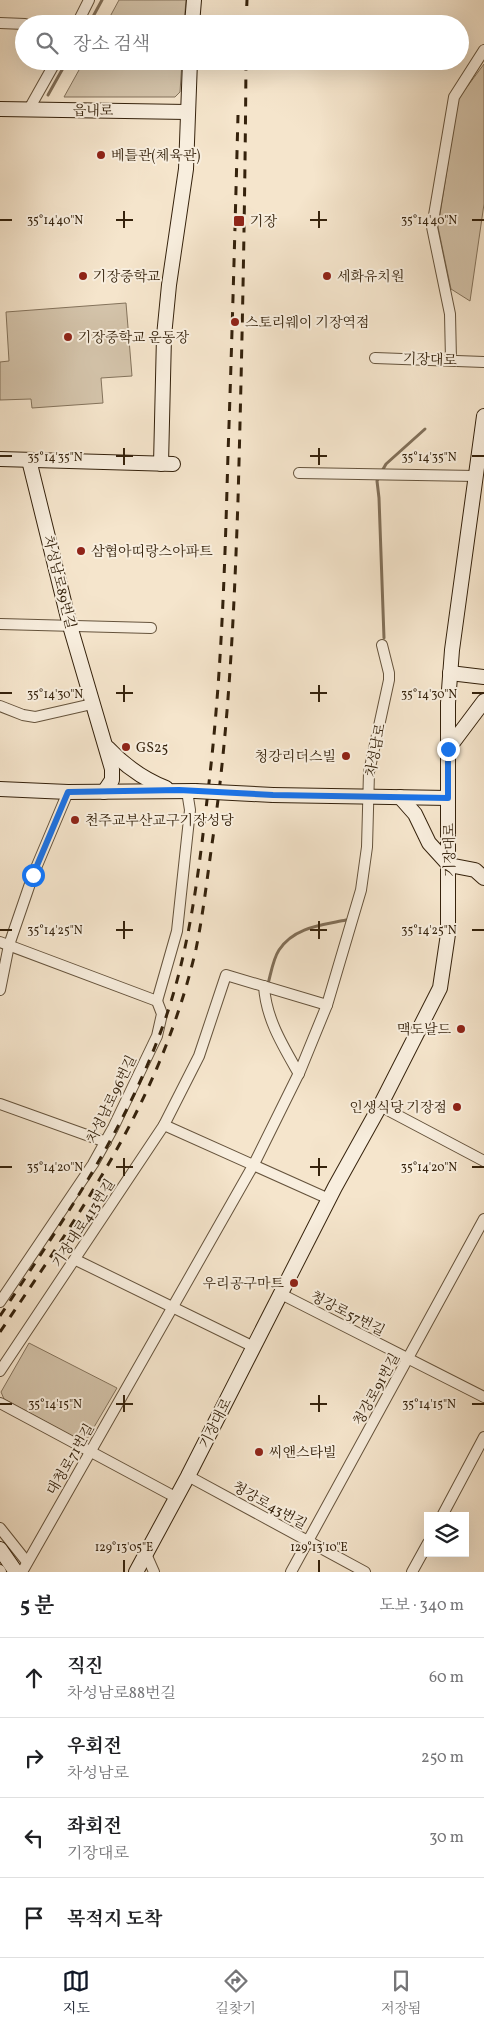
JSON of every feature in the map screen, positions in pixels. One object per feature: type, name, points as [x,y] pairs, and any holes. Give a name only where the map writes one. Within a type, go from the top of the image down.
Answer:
[{"type":"street","points":[[82,15],[90,0]]},
{"type":"street","points":[[193,15],[194,0]]},
{"type":"street","points":[[0,22],[15,23]]},
{"type":"street","points":[[451,360],[450,314],[432,227],[454,97],[484,50]]},
{"type":"street","points":[[28,109],[51,70]]},
{"type":"street","points":[[0,458],[167,464],[164,336],[169,285],[186,169],[189,70]]},
{"type":"street","name":"읍내로","points":[[0,109],[187,112]]},
{"type":"street","name":"기장대로","points":[[375,358],[484,362]]},
{"type":"street","name":"기장대로","points":[[136,1572],[188,1476],[329,1199],[380,1106],[440,988],[448,934],[448,704],[450,674],[453,638],[484,416]]},
{"type":"street","name":"차성남로89번길","points":[[29,460],[70,626],[112,774],[112,780],[104,792]]},
{"type":"street","points":[[299,473],[476,476]]},
{"type":"street","points":[[0,624],[151,628]]},
{"type":"street","name":"차성남로","points":[[367,796],[372,756],[389,680],[382,645]]},
{"type":"street","points":[[450,674],[484,677]]},
{"type":"street","points":[[448,749],[484,701]]},
{"type":"street","points":[[0,706],[35,717],[92,704]]},
{"type":"street","points":[[5,944],[157,1001],[177,931],[190,810],[187,791],[160,786],[142,777],[126,766],[105,745]]},
{"type":"street","name":"차성남로","points":[[0,789],[68,792],[187,791],[273,795],[448,798]]},
{"type":"street","points":[[0,990],[5,944],[68,792]]},
{"type":"street","name":"대청로71번길","points":[[22,1572],[254,1164],[299,1074],[327,1005],[361,890],[367,847],[367,796]]},
{"type":"street","points":[[400,797],[415,814],[429,844],[449,865],[475,870],[484,878]]},
{"type":"street","name":"기장대로413번길","points":[[0,1371],[76,1260],[164,1125],[199,1056],[226,975],[264,986]]},
{"type":"street","points":[[299,1074],[267,1011],[264,986],[327,1005]]},
{"type":"street","name":"차성남로96번길","points":[[0,1302],[106,1142],[157,1036],[162,1014],[157,1001]]},
{"type":"street","points":[[0,1104],[106,1142]]},
{"type":"street","points":[[380,1106],[484,1161]]},
{"type":"street","points":[[164,1125],[329,1199]]},
{"type":"street","name":"청강로91번길","points":[[292,1572],[484,1219]]},
{"type":"street","points":[[76,1260],[254,1347]]},
{"type":"street","name":"청강로57번길","points":[[281,1294],[484,1397]]},
{"type":"street","points":[[0,1403],[176,1498]]},
{"type":"street","points":[[444,1512],[484,1436]]},
{"type":"street","name":"청강로43번길","points":[[188,1476],[365,1572]]},
{"type":"street","points":[[0,1528],[27,1562]]},
{"type":"street","points":[[412,1572],[424,1550]]},
{"type":"street","points":[[2,1551],[16,1572]]},
{"type":"street","points":[[146,1554],[154,1572]]},
{"type":"shaded area","points":[[119,0],[186,0],[185,15],[111,15]]},
{"type":"shaded area","points":[[484,64],[484,204],[470,301],[451,289],[438,227],[458,99]]},
{"type":"shaded area","points":[[79,70],[181,70],[180,92],[175,97],[64,97]]},
{"type":"shaded area","name":"기장중학교 운동장","points":[[126,303],[132,376],[101,378],[103,403],[32,408],[31,399],[0,400],[0,362],[9,361],[6,312]]},
{"type":"shaded area","points":[[29,1343],[117,1388],[87,1439],[81,1441],[4,1399],[1,1392]]},
{"type":"waterway","points":[[94,15],[102,0]]},
{"type":"waterway","points":[[48,95],[62,70]]},
{"type":"waterway","points":[[382,471],[386,464],[425,429]]},
{"type":"waterway","points":[[379,477],[377,481],[384,638]]},
{"type":"waterway","points":[[268,984],[277,954],[285,942],[292,936],[309,928],[346,920]]},
{"type":"railway","points":[[246,15],[247,0]]},
{"type":"railway","points":[[0,1332],[86,1201],[143,1099],[175,1021],[196,949],[205,897],[223,758],[232,629],[241,390],[246,70]]},
{"type":"railway","points":[[0,1316],[95,1168],[136,1090],[154,1050],[169,1008],[190,922],[210,774],[220,654],[226,534],[238,115]]},
{"type":"place","name":"베틀관(체육관)","points":[[101,155]]},
{"type":"place","name":"기장","points":[[239,221]]},
{"type":"place","name":"기장중학교","points":[[83,276]]},
{"type":"place","name":"세화유치원","points":[[327,276]]},
{"type":"place","name":"스토리웨이 기장역점","points":[[235,322]]},
{"type":"place","name":"기장중학교 운동장","points":[[68,337]]},
{"type":"place","name":"삼협아띠랑스아파트","points":[[81,551]]},
{"type":"place","name":"GS25","points":[[126,747]]},
{"type":"place","name":"청강리더스빌","points":[[346,756]]},
{"type":"place","name":"천주교부산교구기장성당","points":[[75,820]]},
{"type":"place","name":"맥도날드","points":[[461,1029]]},
{"type":"place","name":"인생식당 기장점","points":[[457,1107]]},
{"type":"place","name":"우리공구마트","points":[[294,1283]]},
{"type":"place","name":"씨앤스타빌","points":[[259,1452]]},
{"type":"route","points":[[33,875],[68,792],[179,790],[273,795],[448,798],[448,749]]}]
